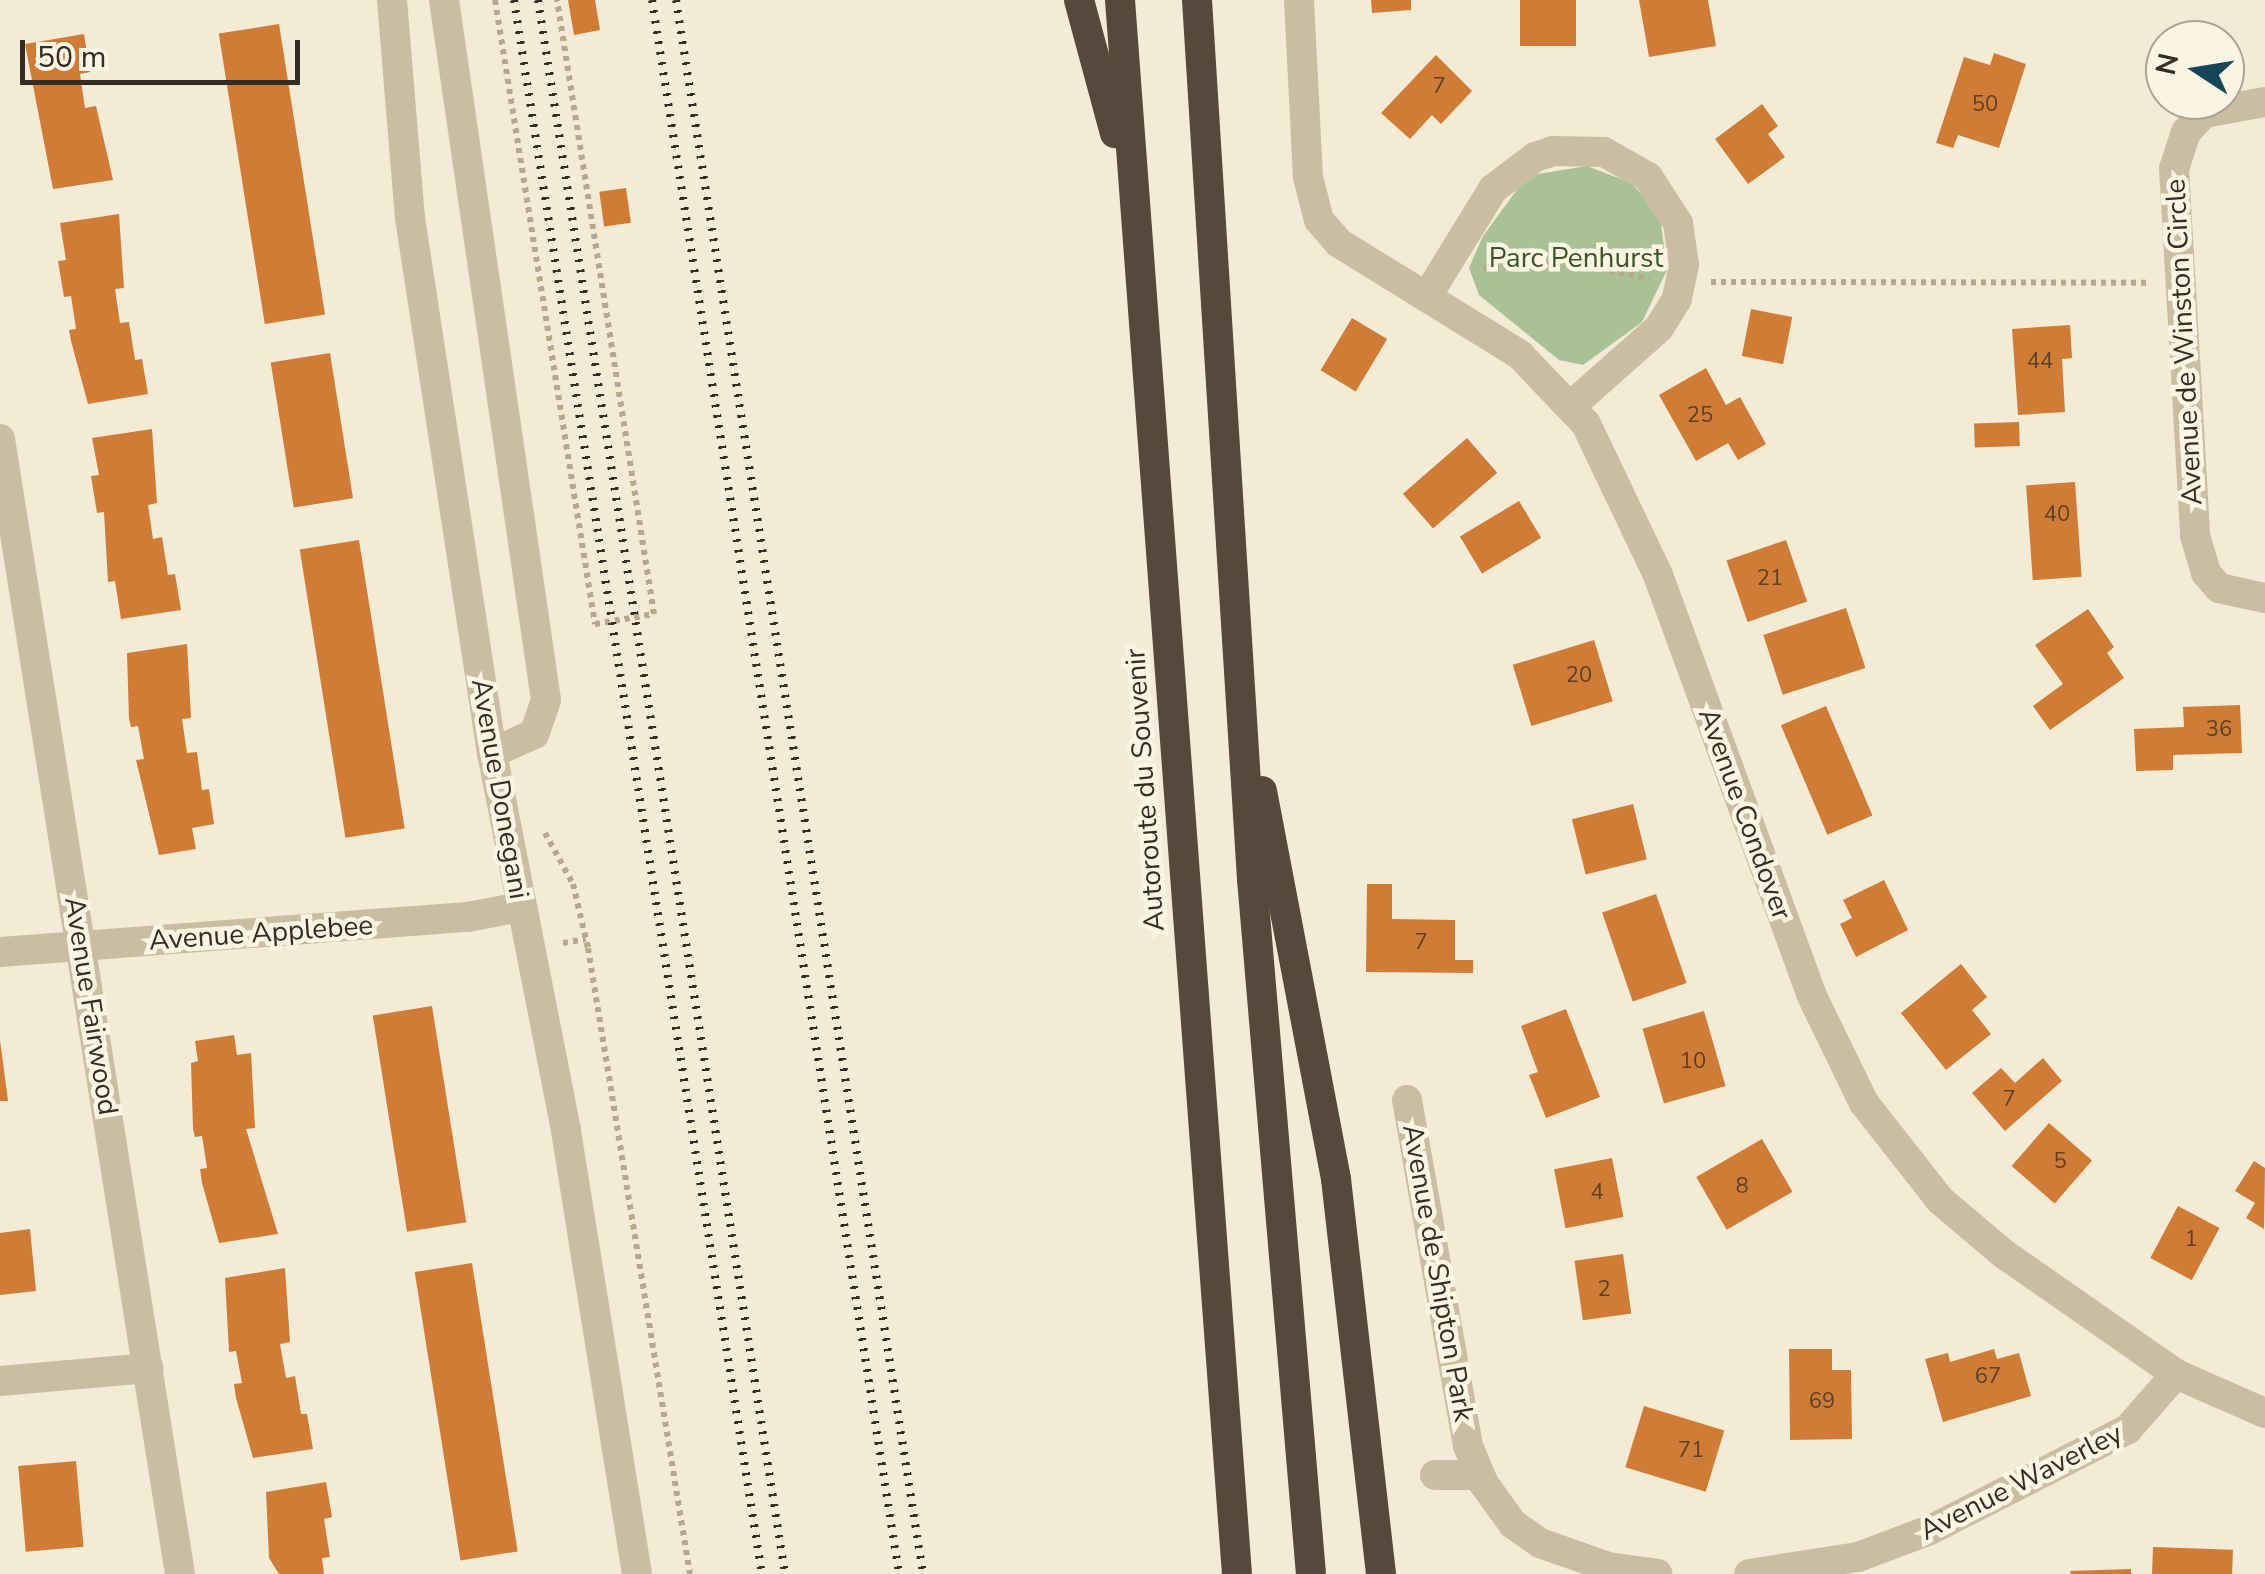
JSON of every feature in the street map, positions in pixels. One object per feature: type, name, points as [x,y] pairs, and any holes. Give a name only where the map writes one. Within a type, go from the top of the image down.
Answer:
[{"type":"highway","points":[[1079,0],[1132,194]]},
{"type":"highway","name":"Autoroute du Souvenir","points":[[1120,0],[1237,1574]]},
{"type":"highway","points":[[1197,0],[1236,655],[1311,1574]]},
{"type":"highway","points":[[1236,655],[1336,1179],[1381,1574]]},
{"type":"street","name":"Avenue Donegani","points":[[392,0],[410,218],[492,753],[566,1131],[637,1574]]},
{"type":"street","points":[[444,0],[546,700],[534,734],[492,753]]},
{"type":"street","name":"Avenue Condover","points":[[1299,0],[1313,206],[1339,243],[1429,294],[1520,355],[1573,404],[1600,446],[1658,576],[1811,994],[1864,1102],[1915,1172],[1966,1223],[2176,1374]]},
{"type":"street","name":"Avenue de Winston Circle","points":[[2265,102],[2222,107],[2194,122],[2175,156],[2174,192],[2200,558],[2219,588],[2265,598]]},
{"type":"street","points":[[1429,294],[1493,188],[1534,157],[1553,151],[1604,152],[1648,178],[1678,222],[1684,265],[1677,299],[1659,328],[1573,404]]},
{"type":"street","name":"Avenue Fairwood","points":[[0,439],[5,502],[82,946],[180,1574]]},
{"type":"street","name":"Avenue Applebee","points":[[0,952],[468,917],[521,907]]},
{"type":"street","name":"Avenue de Shipton Park","points":[[1407,1100],[1474,1460]]},
{"type":"street","points":[[0,1380],[148,1368]]},
{"type":"street","points":[[2176,1374],[2265,1413]]},
{"type":"street","name":"Avenue Waverley","points":[[1749,1574],[1858,1557],[1930,1530],[2116,1436],[2176,1374]]},
{"type":"street","points":[[1435,1475],[1474,1460],[1513,1524],[1540,1543],[1589,1562],[1658,1574]]},
{"type":"path","points":[[496,0],[595,624],[654,614],[557,0]]},
{"type":"path","points":[[518,214],[530,213]]},
{"type":"path","points":[[1468,262],[1495,270],[1570,263],[1665,282]]},
{"type":"path","points":[[1700,282],[2161,282]]},
{"type":"path","name":"Avenue Donegani","points":[[540,822],[573,884],[586,939],[690,1574]]},
{"type":"path","points":[[552,945],[586,939]]},
{"type":"green space","name":"Parc Penhurst","points":[[1587,166],[1631,183],[1649,202],[1661,224],[1667,270],[1642,322],[1583,365],[1559,360],[1479,295],[1469,268],[1483,236],[1519,187],[1538,174]]},
{"type":"building","points":[[568,0],[595,0],[600,30],[574,35]]},
{"type":"building","points":[[1371,0],[1411,0],[1411,10],[1372,13]]},
{"type":"building","points":[[1520,0],[1576,0],[1576,46],[1520,46]]},
{"type":"building","points":[[1639,0],[1708,0],[1716,46],[1649,57]]},
{"type":"building","points":[[279,24],[325,314],[265,324],[219,34]]},
{"type":"building","points":[[84,34],[90,72],[80,74],[85,108],[96,106],[113,180],[53,189],[25,44]]},
{"type":"building","points":[[1994,53],[2026,64],[1999,148],[1958,135],[1953,148],[1936,143],[1964,57],[1990,65]]},
{"type":"building","points":[[1436,55],[1472,91],[1441,124],[1432,115],[1410,139],[1381,113]]},
{"type":"building","points":[[1762,104],[1778,126],[1768,134],[1785,157],[1748,184],[1715,139]]},
{"type":"building","points":[[626,188],[631,223],[604,226],[599,192]]},
{"type":"building","points":[[119,214],[124,288],[115,289],[120,323],[129,322],[135,360],[142,359],[148,394],[88,404],[69,330],[76,329],[71,296],[64,297],[58,261],[66,260],[60,223]]},
{"type":"building","points":[[1751,309],[1792,317],[1783,364],[1742,356]]},
{"type":"building","points":[[1352,318],[1387,339],[1356,391],[1321,370]]},
{"type":"building","points":[[2070,325],[2072,358],[2062,359],[2065,412],[2018,415],[2012,329]]},
{"type":"building","points":[[330,353],[353,498],[294,508],[271,362]]},
{"type":"building","points":[[1706,368],[1726,405],[1740,397],[1766,444],[1738,460],[1728,443],[1696,461],[1659,395]]},
{"type":"building","points":[[2019,422],[2020,446],[1975,448],[1974,424]]},
{"type":"building","points":[[152,429],[157,503],[148,505],[153,539],[162,537],[168,575],[175,574],[181,610],[121,619],[115,581],[108,582],[104,512],[97,513],[91,476],[99,475],[92,438]]},
{"type":"building","points":[[1467,438],[1497,473],[1433,528],[1403,494]]},
{"type":"building","points":[[2075,482],[2082,577],[2033,580],[2026,485]]},
{"type":"building","points":[[1519,501],[1541,538],[1482,573],[1460,537]]},
{"type":"building","points":[[359,540],[405,828],[345,838],[300,549]]},
{"type":"building","points":[[1786,540],[1807,601],[1748,622],[1726,561]]},
{"type":"building","points":[[1846,608],[1865,668],[1783,695],[1763,635]]},
{"type":"building","points":[[2088,609],[2114,647],[2107,653],[2124,678],[2050,730],[2033,706],[2063,684],[2035,645]]},
{"type":"building","points":[[1594,640],[1613,701],[1531,726],[1513,665]]},
{"type":"building","points":[[187,644],[191,718],[182,719],[187,753],[197,752],[202,790],[209,789],[214,824],[192,828],[196,849],[159,855],[136,760],[144,759],[138,726],[131,727],[129,719],[127,653]]},
{"type":"building","points":[[2240,705],[2242,753],[2173,755],[2173,770],[2136,771],[2134,729],[2184,727],[2183,707]]},
{"type":"building","points":[[1826,706],[1872,816],[1827,835],[1781,725]]},
{"type":"building","points":[[1633,804],[1647,859],[1586,875],[1572,819]]},
{"type":"building","points":[[1884,880],[1908,930],[1856,957],[1840,924],[1852,918],[1843,900]]},
{"type":"building","points":[[1367,884],[1392,884],[1392,919],[1455,920],[1455,960],[1473,960],[1473,973],[1366,972]]},
{"type":"building","points":[[1656,894],[1687,983],[1633,1001],[1602,913]]},
{"type":"building","points":[[1961,964],[1987,997],[1972,1010],[1991,1034],[1946,1070],[1901,1013]]},
{"type":"building","points":[[432,1006],[466,1222],[407,1232],[373,1015]]},
{"type":"building","points":[[1566,1009],[1600,1097],[1546,1118],[1529,1075],[1538,1072],[1521,1026]]},
{"type":"building","points":[[1704,1011],[1725,1086],[1664,1104],[1642,1029]]},
{"type":"building","points":[[234,1035],[237,1055],[251,1053],[255,1128],[246,1129],[278,1234],[219,1243],[202,1183],[200,1169],[207,1168],[202,1136],[195,1137],[193,1129],[191,1063],[198,1061],[195,1041]]},
{"type":"building","points":[[0,1040],[8,1101],[0,1101]]},
{"type":"building","points":[[2043,1058],[2062,1081],[2005,1131],[1972,1093],[2001,1068],[2015,1083]]},
{"type":"building","points":[[2049,1123],[2092,1160],[2055,1203],[2012,1166]]},
{"type":"building","points":[[1762,1139],[1792,1192],[1727,1230],[1696,1177]]},
{"type":"building","points":[[1612,1158],[1623,1217],[1566,1228],[1554,1169]]},
{"type":"building","points":[[2254,1161],[2265,1168],[2264,1229],[2246,1218],[2255,1203],[2235,1191]]},
{"type":"building","points":[[2178,1206],[2219,1228],[2192,1280],[2150,1258]]},
{"type":"building","points":[[30,1229],[36,1291],[0,1295],[0,1233]]},
{"type":"building","points":[[1623,1254],[1631,1313],[1583,1320],[1574,1261]]},
{"type":"building","points":[[472,1263],[518,1551],[460,1560],[415,1272]]},
{"type":"building","points":[[285,1268],[290,1342],[280,1344],[286,1378],[295,1376],[301,1414],[307,1414],[313,1449],[253,1458],[236,1398],[234,1384],[242,1383],[236,1351],[229,1352],[225,1278]]},
{"type":"building","points":[[1789,1349],[1832,1349],[1832,1370],[1851,1370],[1852,1439],[1790,1440]]},
{"type":"building","points":[[1994,1349],[1997,1359],[2019,1353],[2031,1396],[1943,1422],[1925,1359],[1948,1353],[1950,1362]]},
{"type":"building","points":[[1644,1406],[1724,1431],[1706,1492],[1625,1467]]},
{"type":"building","points":[[76,1461],[83,1547],[26,1552],[18,1466]]},
{"type":"building","points":[[326,1482],[332,1517],[324,1519],[330,1557],[322,1558],[324,1574],[279,1574],[269,1558],[266,1492]]},
{"type":"building","points":[[2153,1547],[2233,1550],[2232,1574],[2152,1574]]},
{"type":"building","points":[[2131,1569],[2131,1574],[2070,1571]]},
{"type":"railway","points":[[514,0],[762,1574]]},
{"type":"railway","points":[[538,0],[785,1574]]},
{"type":"railway","points":[[652,0],[899,1574]]},
{"type":"railway","points":[[676,0],[923,1574]]}]
